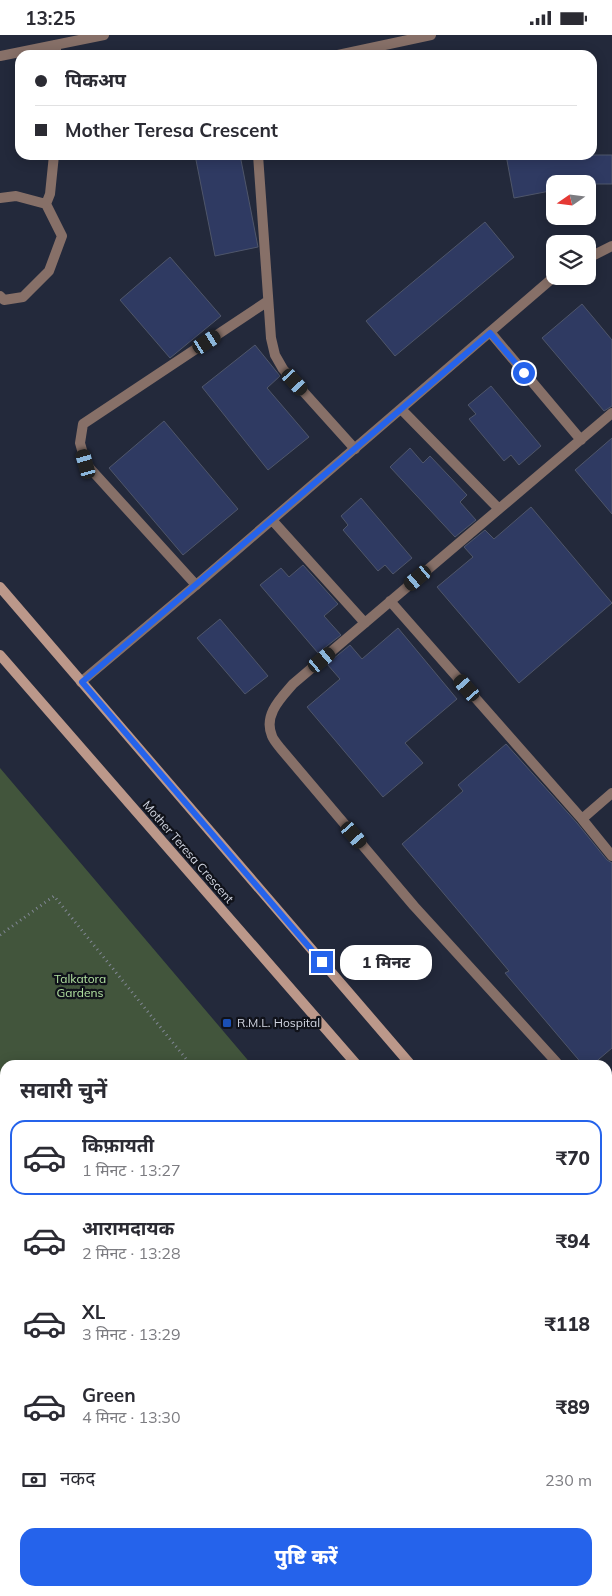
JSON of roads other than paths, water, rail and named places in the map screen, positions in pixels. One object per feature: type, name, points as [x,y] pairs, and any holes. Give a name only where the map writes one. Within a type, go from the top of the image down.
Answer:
[{"type":"main road","points":[[0,587],[407,1060]]},
{"type":"main road","name":"Mother Teresa Crescent","points":[[0,655],[353,1060]]},
{"type":"street","points":[[31,50],[104,35]]},
{"type":"street","points":[[361,50],[431,35]]},
{"type":"street","points":[[0,56],[15,53]]},
{"type":"street","points":[[0,296],[4,300],[23,297],[50,271],[62,236],[46,203],[50,194],[53,160]]},
{"type":"street","points":[[258,160],[271,338],[276,355],[283,369],[355,449]]},
{"type":"street","points":[[0,198],[16,197],[46,203]]},
{"type":"street","points":[[596,254],[612,246]]},
{"type":"street","points":[[82,682],[546,284]]},
{"type":"street","points":[[196,585],[86,464],[80,443],[83,424],[268,301]]},
{"type":"street","points":[[490,333],[581,439]]},
{"type":"street","points":[[401,409],[499,509]]},
{"type":"street","points":[[555,1060],[414,906],[281,749],[271,735],[269,722],[274,708],[293,684],[612,413]]},
{"type":"street","points":[[272,520],[364,623]]},
{"type":"street","points":[[390,601],[582,819],[612,856]]},
{"type":"street","points":[[582,819],[612,793]]},
{"type":"place","name":"R.M.L. Hospital","points":[[227,1023]]},
{"type":"park label","name":"Talkatora Gardens","points":[[80,986]]}]
